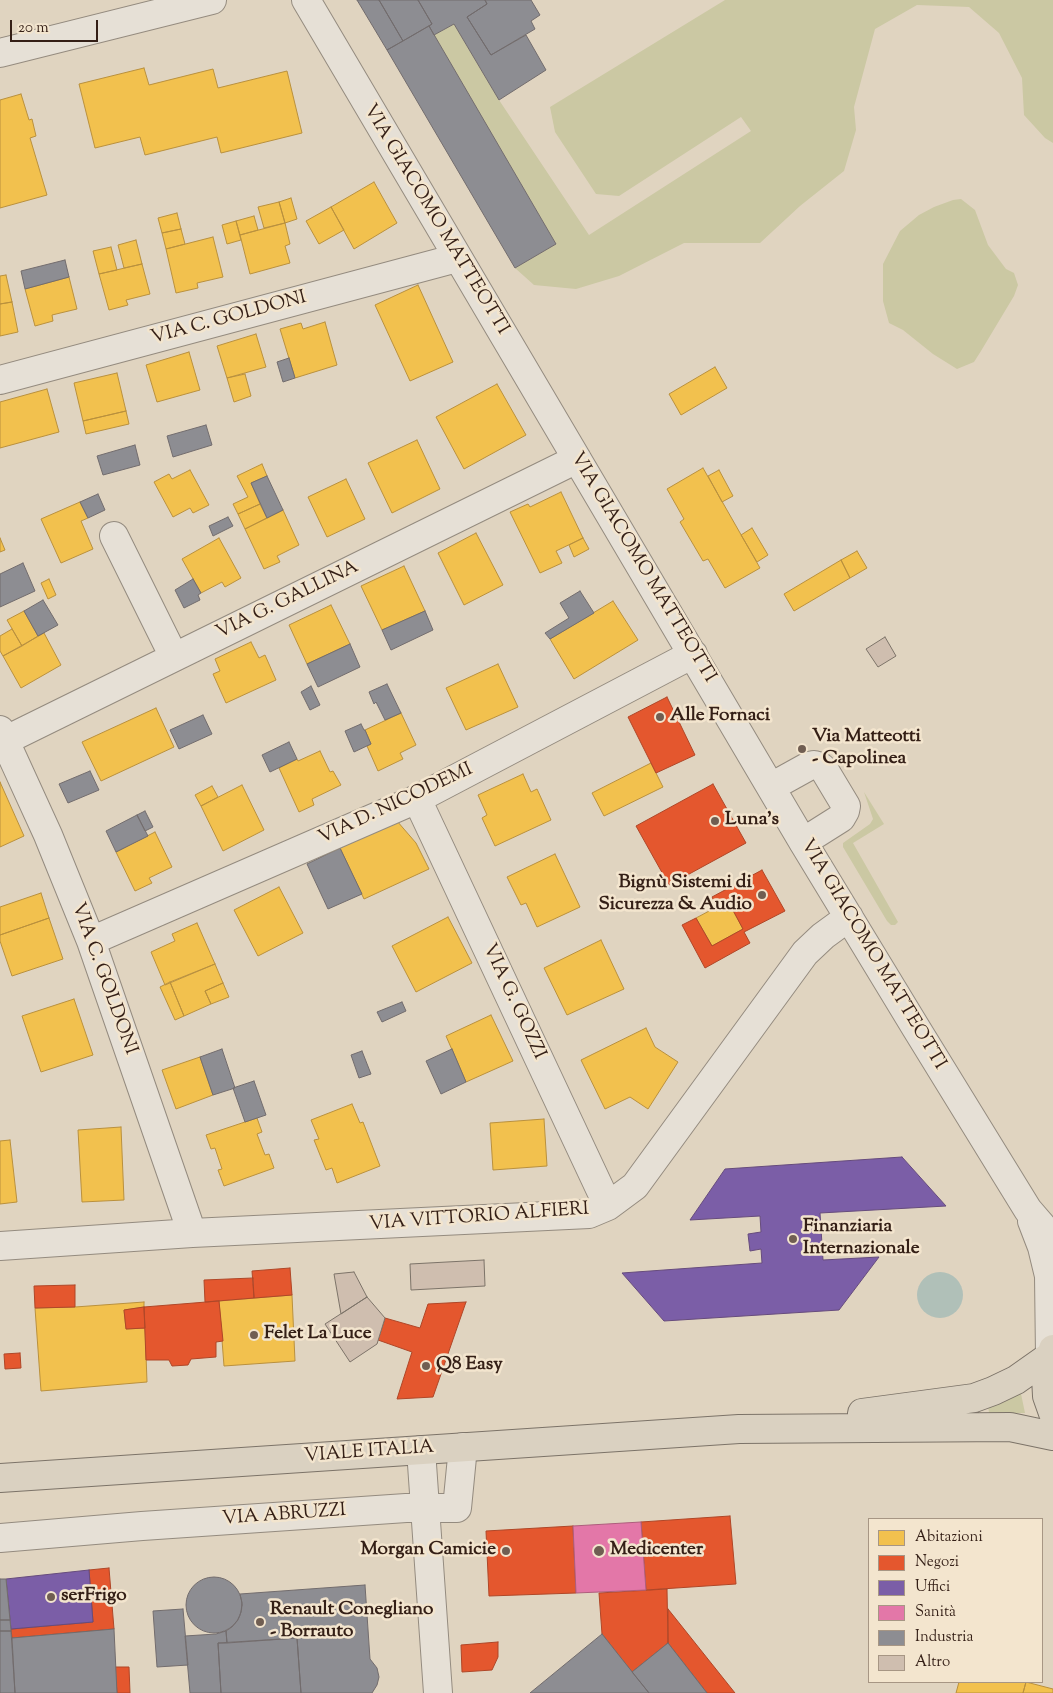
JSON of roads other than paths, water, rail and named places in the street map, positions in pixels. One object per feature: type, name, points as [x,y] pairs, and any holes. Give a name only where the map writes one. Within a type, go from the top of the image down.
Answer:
[{"type":"main road","points":[[1052,1353],[1046,1376],[1047,1396],[1053,1413]]},
{"type":"main road","points":[[739,1429],[974,1398],[1016,1380],[1052,1353]]},
{"type":"main road","points":[[739,1429],[1010,1427],[1053,1436]]},
{"type":"main road","name":"VIALE ITALIA","points":[[0,1478],[739,1429]]},
{"type":"street","points":[[0,53],[212,0]]},
{"type":"street","name":"VIA GIACOMO MATTEOTTI","points":[[306,0],[803,842],[1028,1210],[1053,1239]]},
{"type":"street","name":"VIA C. GOLDONI","points":[[0,380],[458,258]]},
{"type":"street","name":"VIA G. GALLINA","points":[[2,738],[174,657],[577,459]]},
{"type":"street","points":[[114,536],[174,657]]},
{"type":"street","name":"VIA D. NICODEMI","points":[[91,941],[417,799],[693,654]]},
{"type":"street","name":"VIA C. GOLDONI","points":[[2,738],[48,835],[91,941],[192,1233]]},
{"type":"street","points":[[771,787],[814,764],[825,771],[846,806],[841,818],[803,842]]},
{"type":"street","name":"VIA G. GOZZI","points":[[417,799],[608,1206]]},
{"type":"street","name":"VIA VITTORIO ALFIERI","points":[[0,1246],[192,1233],[589,1214],[608,1206],[635,1186],[805,953],[849,916]]},
{"type":"street","name":"VIA GIACOMO MATTEOTTI","points":[[1028,1210],[1042,1247],[1049,1276],[1052,1353]]},
{"type":"street","name":"VIA ABRUZZI","points":[[0,1538],[142,1526],[406,1508],[457,1508],[462,1447]]},
{"type":"street","points":[[421,1450],[438,1693]]},
{"type":"place","name":"Alle Fornaci","points":[[660,717]]},
{"type":"place","name":"Via Matteotti - Capolinea","points":[[802,749]]},
{"type":"place","name":"Luna's","points":[[715,821]]},
{"type":"place","name":"Bignù Sistemi di Sicurezza & Audio","points":[[762,895]]},
{"type":"place","name":"Finanziaria Internazionale","points":[[793,1239]]},
{"type":"place","name":"Felet La Luce","points":[[254,1335]]},
{"type":"place","name":"Q8 Easy","points":[[426,1366]]},
{"type":"place","name":"Morgan Camicie","points":[[506,1551]]},
{"type":"place","name":"Medicenter","points":[[599,1551]]},
{"type":"place","name":"serFrigo","points":[[51,1597]]},
{"type":"place","name":"Renault Conegliano - Borrauto","points":[[260,1622]]}]
